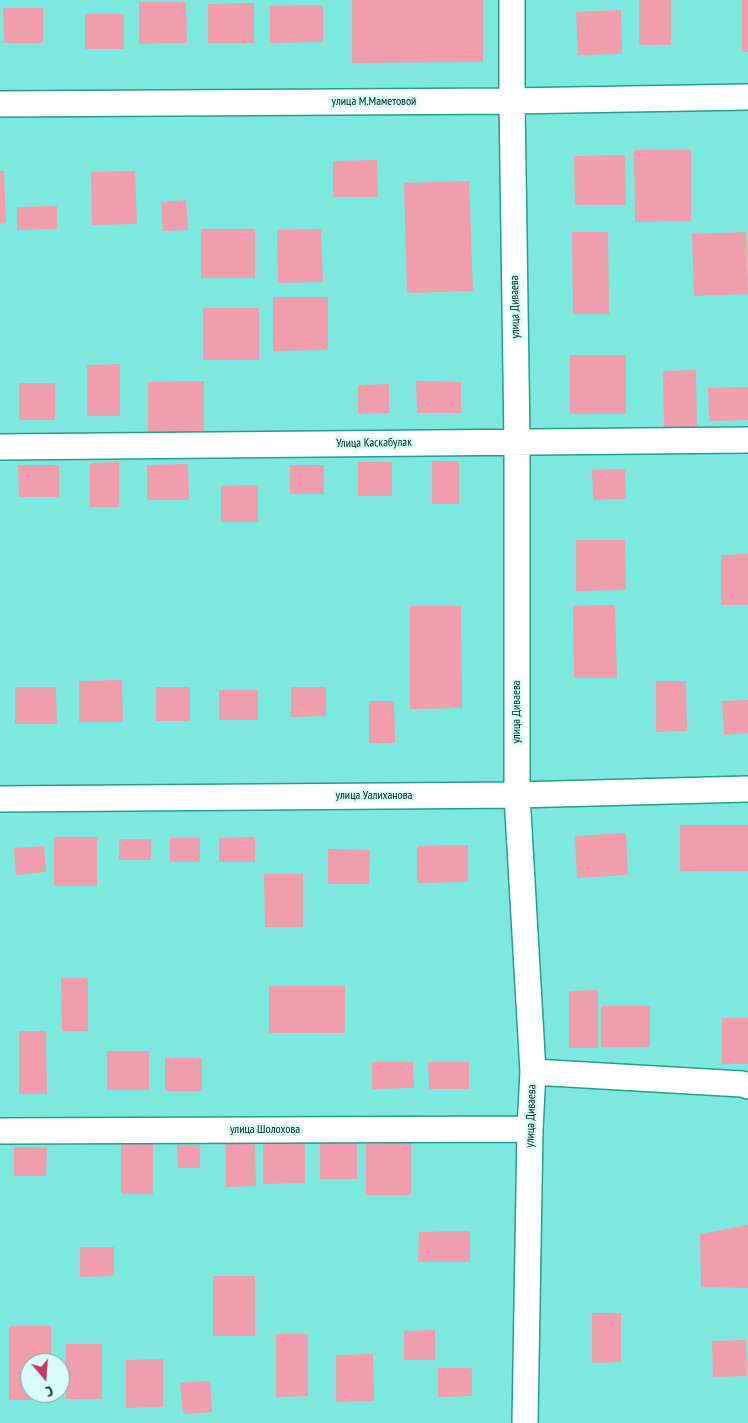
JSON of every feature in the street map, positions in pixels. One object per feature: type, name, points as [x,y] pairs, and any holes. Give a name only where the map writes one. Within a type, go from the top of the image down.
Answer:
[{"type":"street","name":"улица Диваева","points":[[512,0],[517,441],[517,795],[533,1072],[530,1129],[525,1423]]},
{"type":"street","name":"улица М.Маметовой","points":[[0,104],[512,101],[748,97]]},
{"type":"street","name":"Улица Каскабулак","points":[[0,447],[748,440]]},
{"type":"street","name":"улица Уалиханова","points":[[0,798],[517,795],[748,789]]},
{"type":"street","points":[[533,1072],[742,1084],[748,1086]]},
{"type":"street","name":"улица Шолохова","points":[[0,1131],[530,1129]]},
{"type":"building","points":[[352,0],[483,0],[483,62],[352,63]]},
{"type":"building","points":[[639,0],[671,0],[671,45],[639,45]]},
{"type":"building","points":[[742,0],[748,0],[748,52],[742,52]]},
{"type":"building","points":[[139,2],[186,2],[187,43],[139,44]]},
{"type":"building","points":[[254,3],[254,43],[208,43],[208,4]]},
{"type":"building","points":[[323,5],[323,42],[270,43],[270,6]]},
{"type":"building","points":[[3,8],[43,8],[43,43],[4,43]]},
{"type":"building","points":[[621,10],[622,54],[578,55],[576,12]]},
{"type":"building","points":[[85,14],[124,14],[124,49],[85,49]]},
{"type":"building","points":[[634,150],[691,150],[691,221],[635,222]]},
{"type":"building","points":[[625,155],[626,205],[575,205],[574,156]]},
{"type":"building","points":[[377,160],[378,197],[333,197],[333,161]]},
{"type":"building","points":[[0,171],[4,171],[6,223],[0,224]]},
{"type":"building","points":[[135,171],[137,224],[92,225],[91,172]]},
{"type":"building","points":[[469,181],[473,291],[407,293],[404,183]]},
{"type":"building","points":[[186,200],[188,230],[163,231],[161,202]]},
{"type":"building","points":[[57,206],[57,229],[17,230],[17,207]]},
{"type":"building","points":[[201,229],[255,229],[255,278],[201,278]]},
{"type":"building","points":[[321,229],[323,282],[278,283],[277,230]]},
{"type":"building","points":[[572,232],[608,232],[609,314],[573,314]]},
{"type":"building","points":[[746,232],[748,294],[694,296],[692,234]]},
{"type":"building","points":[[273,297],[328,297],[328,350],[273,351]]},
{"type":"building","points":[[203,308],[259,308],[259,360],[203,360]]},
{"type":"building","points":[[570,355],[626,355],[626,414],[570,414]]},
{"type":"building","points":[[120,364],[120,416],[87,416],[87,365]]},
{"type":"building","points":[[696,370],[697,429],[664,430],[663,371]]},
{"type":"building","points":[[204,381],[204,433],[148,434],[148,382]]},
{"type":"building","points":[[416,381],[461,382],[461,413],[417,413]]},
{"type":"building","points":[[19,383],[55,383],[55,420],[19,420]]},
{"type":"building","points":[[389,384],[389,413],[358,414],[358,385]]},
{"type":"building","points":[[748,387],[748,420],[709,421],[708,388]]},
{"type":"building","points":[[432,461],[459,461],[459,504],[432,504]]},
{"type":"building","points":[[119,462],[119,507],[90,507],[90,463]]},
{"type":"building","points":[[358,462],[392,462],[392,496],[358,496]]},
{"type":"building","points":[[188,464],[189,500],[147,500],[147,465]]},
{"type":"building","points":[[18,465],[59,465],[59,497],[19,497]]},
{"type":"building","points":[[290,465],[324,465],[324,494],[290,494]]},
{"type":"building","points":[[625,469],[626,499],[593,500],[592,470]]},
{"type":"building","points":[[258,485],[258,522],[221,522],[221,486]]},
{"type":"building","points":[[576,540],[625,540],[626,590],[576,591]]},
{"type":"building","points":[[748,554],[748,605],[721,605],[721,555]]},
{"type":"building","points":[[615,605],[617,678],[574,678],[573,606]]},
{"type":"building","points":[[410,606],[461,606],[462,708],[410,709]]},
{"type":"building","points":[[122,680],[123,722],[79,722],[79,681]]},
{"type":"building","points":[[656,681],[686,681],[687,731],[656,732]]},
{"type":"building","points":[[15,687],[56,687],[57,724],[15,724]]},
{"type":"building","points":[[156,687],[190,687],[190,721],[156,721]]},
{"type":"building","points":[[291,687],[326,687],[326,716],[291,717]]},
{"type":"building","points":[[219,690],[258,690],[258,720],[219,720]]},
{"type":"building","points":[[748,700],[748,733],[724,735],[722,701]]},
{"type":"building","points":[[369,701],[394,701],[395,743],[369,743]]},
{"type":"building","points":[[680,825],[748,825],[748,871],[680,871]]},
{"type":"building","points":[[626,833],[628,875],[577,878],[575,836]]},
{"type":"building","points":[[54,837],[97,837],[97,886],[54,886]]},
{"type":"building","points":[[255,837],[255,862],[219,862],[219,838]]},
{"type":"building","points":[[170,838],[200,838],[200,862],[170,862]]},
{"type":"building","points":[[119,839],[151,839],[151,860],[119,860]]},
{"type":"building","points":[[468,845],[468,882],[417,883],[417,846]]},
{"type":"building","points":[[44,846],[46,872],[16,875],[14,848]]},
{"type":"building","points":[[328,849],[370,850],[369,884],[328,884]]},
{"type":"building","points":[[264,874],[303,874],[303,927],[265,927]]},
{"type":"building","points":[[61,978],[88,978],[88,1031],[62,1031]]},
{"type":"building","points":[[269,986],[345,986],[345,1033],[269,1033]]},
{"type":"building","points":[[598,990],[598,1048],[569,1048],[569,991]]},
{"type":"building","points":[[601,1006],[650,1006],[650,1047],[601,1047]]},
{"type":"building","points":[[722,1018],[748,1018],[748,1064],[722,1064]]},
{"type":"building","points":[[19,1031],[46,1031],[47,1094],[19,1094]]},
{"type":"building","points":[[107,1051],[149,1051],[149,1090],[107,1090]]},
{"type":"building","points":[[165,1058],[202,1058],[202,1091],[165,1091]]},
{"type":"building","points":[[372,1062],[413,1062],[414,1088],[372,1089]]},
{"type":"building","points":[[428,1062],[469,1062],[469,1089],[429,1089]]},
{"type":"building","points":[[153,1143],[153,1194],[121,1194],[121,1144]]},
{"type":"building","points":[[226,1143],[255,1143],[256,1186],[226,1187]]},
{"type":"building","points":[[305,1143],[305,1183],[263,1184],[263,1144]]},
{"type":"building","points":[[320,1143],[357,1143],[357,1179],[320,1179]]},
{"type":"building","points":[[411,1143],[411,1195],[366,1195],[366,1144]]},
{"type":"building","points":[[177,1145],[200,1145],[200,1168],[178,1168]]},
{"type":"building","points":[[14,1147],[47,1147],[46,1176],[14,1176]]},
{"type":"building","points":[[748,1225],[748,1288],[701,1287],[700,1234]]},
{"type":"building","points":[[470,1231],[470,1262],[418,1262],[419,1232]]},
{"type":"building","points":[[80,1247],[114,1247],[114,1276],[80,1277]]},
{"type":"building","points":[[213,1276],[255,1276],[255,1336],[213,1336]]},
{"type":"building","points":[[592,1313],[621,1313],[621,1362],[592,1363]]},
{"type":"building","points":[[9,1326],[51,1326],[51,1353],[20,1353],[20,1400],[9,1400]]},
{"type":"building","points":[[435,1330],[435,1360],[404,1360],[404,1331]]},
{"type":"building","points":[[276,1334],[308,1334],[308,1396],[276,1397]]},
{"type":"building","points":[[746,1340],[747,1376],[713,1377],[712,1341]]},
{"type":"building","points":[[66,1344],[102,1344],[102,1399],[70,1399],[70,1353],[66,1353]]},
{"type":"building","points":[[373,1354],[374,1401],[336,1402],[336,1355]]},
{"type":"building","points":[[163,1359],[163,1407],[126,1408],[126,1360]]},
{"type":"building","points":[[438,1368],[472,1368],[472,1396],[438,1397]]},
{"type":"building","points":[[210,1381],[212,1412],[183,1414],[180,1383]]}]
